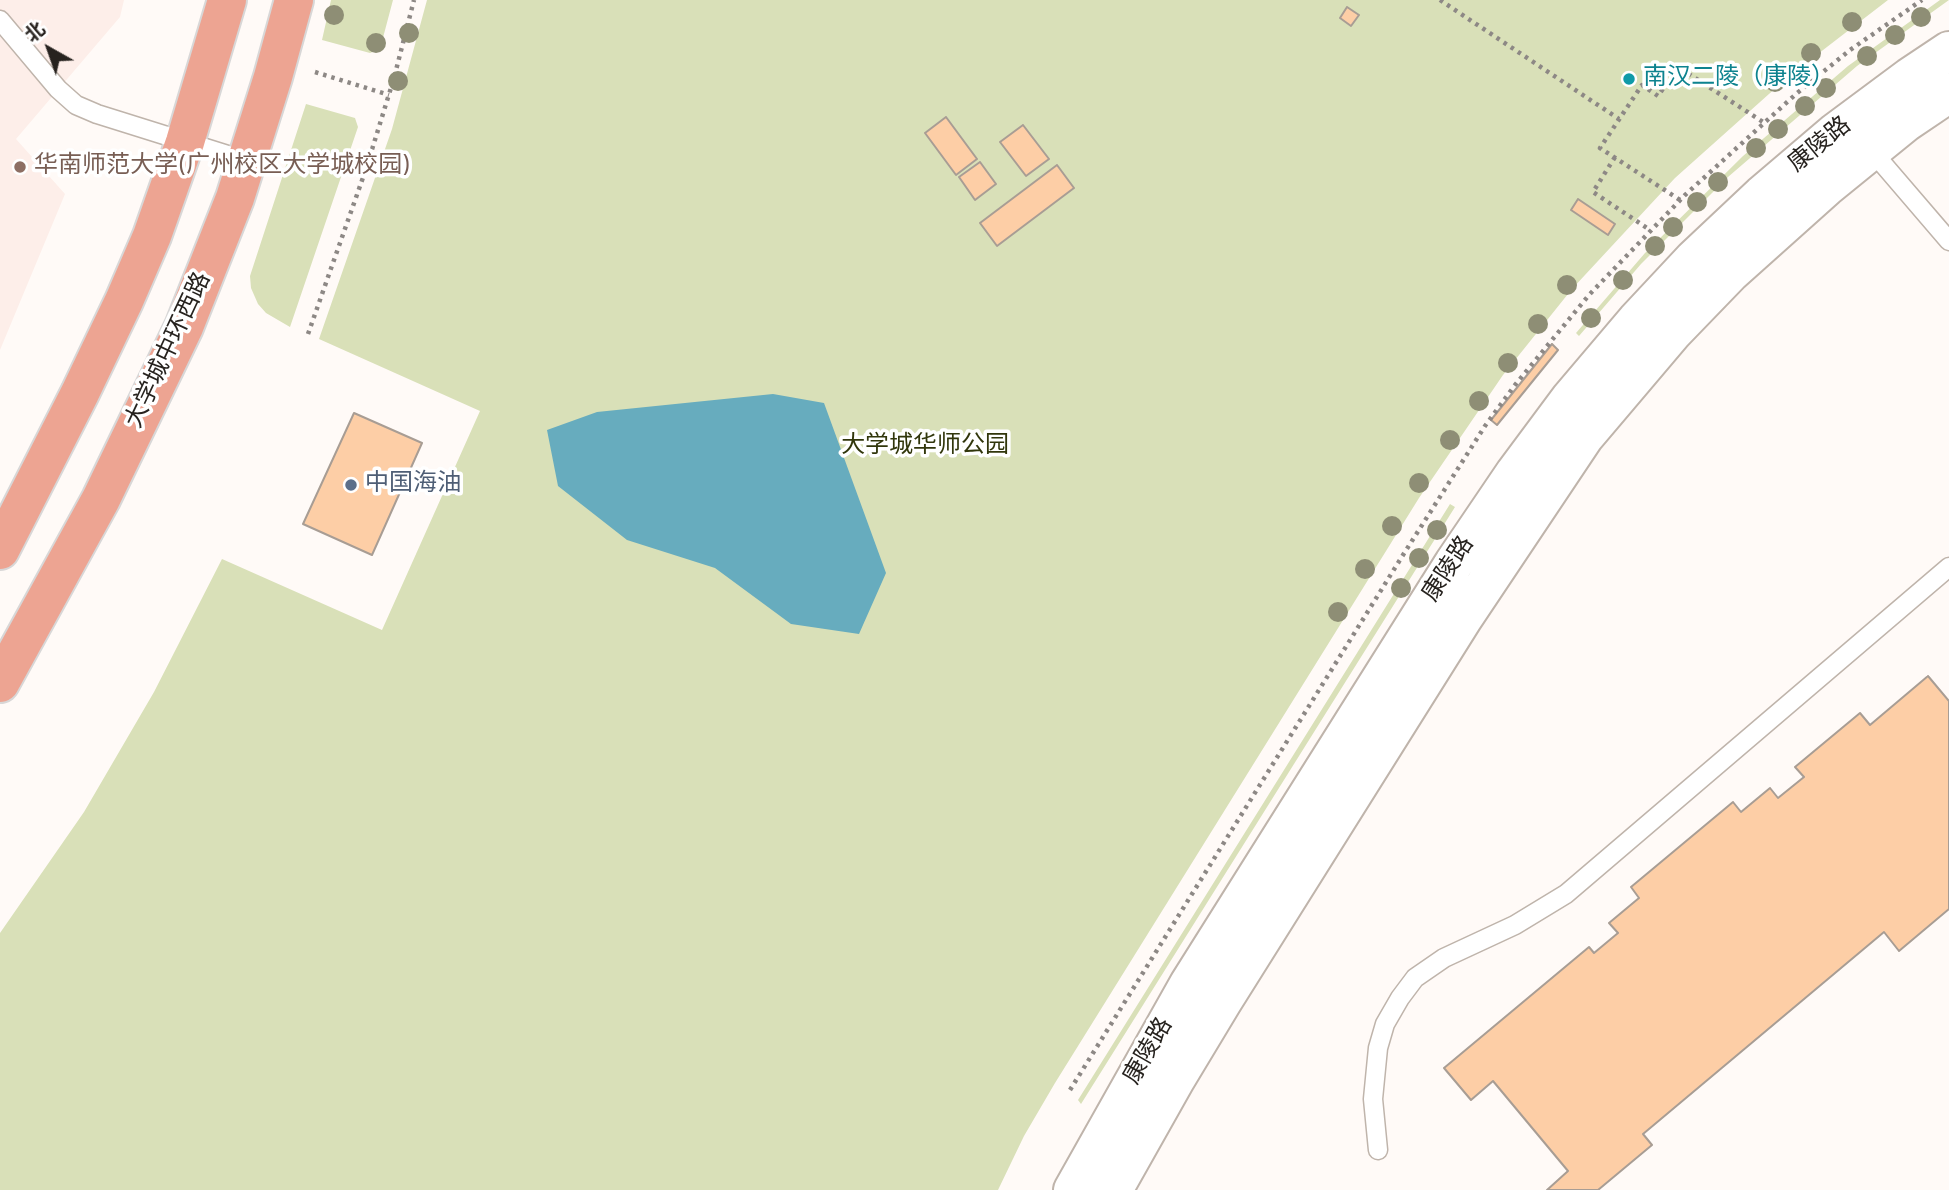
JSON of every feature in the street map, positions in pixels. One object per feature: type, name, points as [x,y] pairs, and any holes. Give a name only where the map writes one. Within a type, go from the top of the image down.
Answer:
[{"type":"main road","points":[[0,550],[43,470],[152,236],[185,142],[227,0]]},
{"type":"main road","name":"大学城中环西路","points":[[0,683],[101,499],[184,327],[247,161],[274,77],[294,0]]},
{"type":"street","name":"康陵路","points":[[1073,1190],[1189,984],[1454,563],[1515,473],[1570,399],[1694,258],[1762,195],[1836,132],[1949,51]]},
{"type":"street","name":"康陵路","points":[[1113,1190],[1222,1002],[1464,618],[1584,437],[1673,332],[1731,272],[1871,150],[1949,93]]},
{"type":"lane","points":[[0,20],[58,89],[76,105],[247,161]]},
{"type":"lane","points":[[1871,150],[1949,241]]},
{"type":"lane","points":[[1378,1150],[1373,1099],[1378,1048],[1385,1024],[1415,978],[1444,958],[1515,925],[1566,894],[1949,567]]},
{"type":"path","points":[[308,334],[337,255],[389,95],[414,0]]},
{"type":"path","points":[[1440,0],[1619,119]]},
{"type":"path","points":[[1680,200],[1600,148],[1642,85],[1658,96],[1678,66],[1763,122]]},
{"type":"path","points":[[315,72],[389,95]]},
{"type":"path","points":[[1615,157],[1593,192],[1650,230]]},
{"type":"shaded area","name":"华南师范大学(广州校区大学城校园)","points":[[0,0],[124,0],[120,17],[16,139],[65,194],[0,350]]},
{"type":"green space","points":[[331,0],[393,0],[380,49],[370,53],[322,40]]},
{"type":"green space","name":"大学城华师公园","points":[[427,0],[1888,0],[1788,77],[1675,178],[1572,289],[1503,375],[1419,498],[1055,1083],[1024,1136],[998,1190],[0,1190],[0,933],[84,812],[154,692],[222,559],[382,630],[480,411],[319,339],[392,129]]},
{"type":"green space","points":[[1940,0],[1949,0],[1857,66],[1728,177],[1641,264],[1579,336],[1576,333],[1645,253],[1743,156],[1848,66]]},
{"type":"green space","points":[[306,104],[355,118],[358,127],[290,327],[266,313],[258,304],[251,288],[250,276]]},
{"type":"green space","points":[[1450,504],[1455,507],[1081,1104],[1078,1100]]},
{"type":"water","points":[[773,394],[824,403],[886,573],[859,634],[791,624],[715,568],[627,540],[558,486],[547,430],[597,412]]},
{"type":"building","points":[[1347,7],[1359,15],[1351,26],[1340,18]]},
{"type":"building","points":[[946,117],[977,159],[956,175],[925,133]]},
{"type":"building","points":[[1023,125],[1049,159],[1026,176],[1000,142]]},
{"type":"building","points":[[980,162],[996,184],[975,200],[959,177]]},
{"type":"building","points":[[1057,165],[1074,188],[997,246],[980,223]]},
{"type":"building","points":[[1578,199],[1615,224],[1608,235],[1571,210]]},
{"type":"building","points":[[1552,344],[1558,350],[1497,425],[1491,420]]},
{"type":"building","points":[[354,413],[422,443],[372,555],[303,524]]},
{"type":"building","points":[[1928,676],[1949,701],[1949,909],[1899,951],[1884,932],[1643,1134],[1652,1145],[1598,1190],[1547,1190],[1568,1171],[1493,1081],[1471,1100],[1444,1068],[1589,947],[1594,953],[1618,933],[1609,923],[1639,898],[1631,887],[1733,802],[1741,812],[1770,788],[1778,798],[1804,777],[1795,767],[1860,713],[1870,725]]},
{"type":"place","name":"南汉二陵（康陵）","points":[[1629,79]]},
{"type":"place","name":"华南师范大学(广州校区大学城校园)","points":[[20,167]]},
{"type":"place","name":"中国海油","points":[[351,485]]}]
